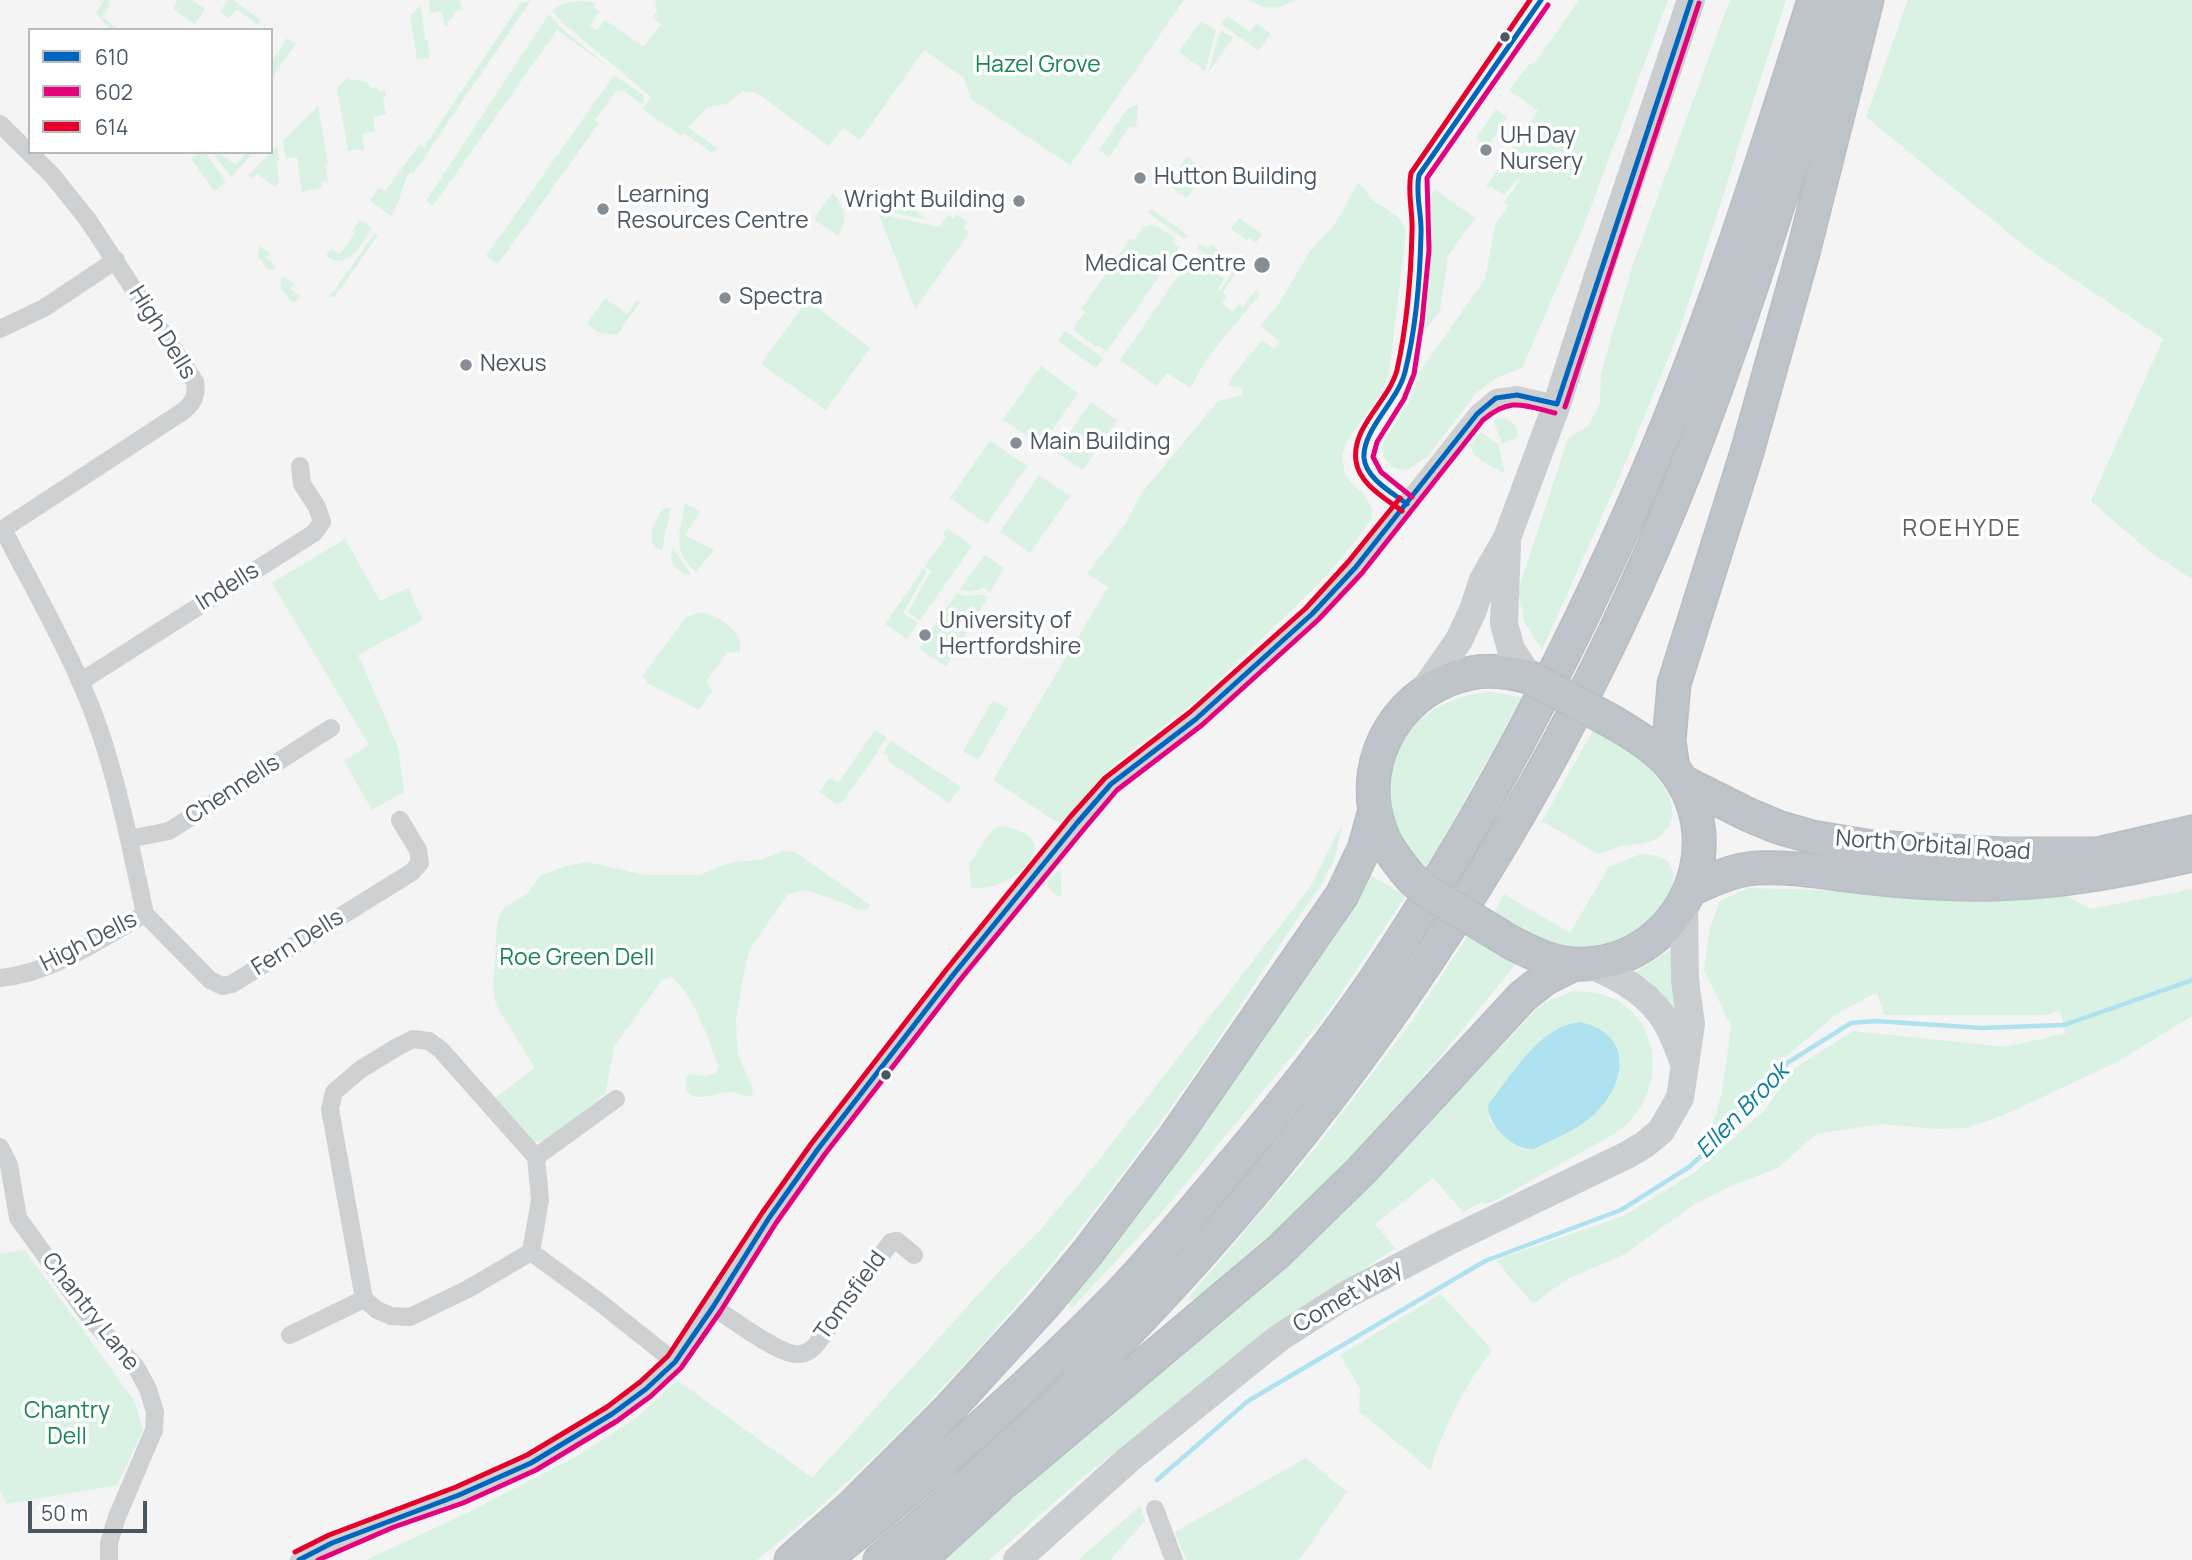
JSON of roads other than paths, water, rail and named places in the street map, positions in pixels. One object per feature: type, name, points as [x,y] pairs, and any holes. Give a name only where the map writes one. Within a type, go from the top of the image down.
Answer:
[{"type":"highway","points":[[824,1560],[956,1451],[1120,1293],[1185,1222],[1289,1098],[1374,981],[1464,838],[1514,749],[1573,636],[1644,480],[1696,353],[1742,225],[1814,0]]},
{"type":"highway","points":[[880,1560],[1042,1418],[1184,1275],[1277,1166],[1381,1030],[1492,860],[1613,635],[1683,474],[1723,369],[1843,0]]},
{"type":"highway","points":[[919,1560],[1012,1476],[1278,1252],[1361,1171],[1523,996],[1546,978],[1581,964],[1611,960],[1653,939],[1670,922],[1687,897],[1698,863],[1699,835],[1694,808],[1678,775],[1669,741],[1674,684],[1751,439],[1803,253],[1867,0]]},
{"type":"highway","points":[[1581,964],[1546,959],[1512,943],[1425,890],[1411,878],[1394,858],[1383,838],[1375,810],[1375,766],[1381,745],[1392,725],[1422,693],[1446,680],[1472,673],[1511,673],[1529,677],[1636,736],[1678,775]]},
{"type":"highway","name":"North Orbital Road","points":[[1678,775],[1749,815],[1778,827],[1811,837],[1872,847],[1991,854],[2097,854],[2192,832]]},
{"type":"highway","points":[[791,1560],[851,1507],[949,1409],[1088,1252],[1174,1138],[1342,895],[1364,849],[1375,810]]},
{"type":"highway","name":"North Orbital Road","points":[[1687,897],[1713,878],[1755,868],[1796,869],[1929,883],[1997,884],[2114,872],[2192,855]]},
{"type":"highway","points":[[897,1560],[1012,1476]]},
{"type":"main road","points":[[1422,693],[1459,640],[1483,580],[1507,538],[1556,404],[1691,0]]},
{"type":"main road","points":[[1507,538],[1504,624],[1511,649],[1529,677]]},
{"type":"main road","name":"Comet Way","points":[[1017,1560],[1129,1459],[1279,1338],[1346,1295],[1644,1145],[1661,1131],[1680,1098],[1691,1024],[1685,980],[1687,897]]},
{"type":"main road","points":[[1581,964],[1619,977],[1647,998],[1668,1025],[1686,1068]]},
{"type":"street","name":"High Dells","points":[[0,124],[28,152]]},
{"type":"street","name":"High Dells","points":[[0,978],[16,976],[57,963],[145,914],[105,746],[80,682],[2,528],[185,410],[194,401],[196,392],[195,382],[116,260],[51,175],[30,154]]},
{"type":"street","points":[[0,329],[44,308],[116,260]]},
{"type":"street","points":[[299,1560],[332,1543],[459,1496],[531,1463],[646,1390],[675,1362],[769,1218],[818,1149],[953,975],[1111,785],[1196,719],[1312,614],[1355,568],[1486,406],[1496,398],[1517,395],[1556,404]]},
{"type":"street","name":"Indells","points":[[80,682],[314,533],[322,522],[317,507],[302,484],[300,466]]},
{"type":"street","name":"Chennells","points":[[129,839],[169,831],[331,728]]},
{"type":"street","name":"Fern Dells","points":[[145,914],[210,980],[222,986],[232,984],[412,872],[420,863],[418,850],[400,820]]},
{"type":"street","points":[[413,1039],[429,1041],[441,1050],[536,1157],[540,1200],[531,1252],[468,1289],[410,1317],[391,1316],[377,1310],[363,1299],[330,1109],[334,1092],[361,1069],[413,1039]]},
{"type":"street","points":[[536,1157],[616,1099]]},
{"type":"street","name":"Chantry Lane","points":[[0,1147],[9,1166],[18,1218],[91,1319],[136,1367],[148,1389],[155,1412],[153,1430],[113,1530],[109,1543],[109,1560]]},
{"type":"street","name":"Tomsfield","points":[[713,1307],[778,1348],[794,1355],[808,1353],[891,1242],[897,1241],[914,1255]]},
{"type":"street","points":[[531,1252],[675,1362]]},
{"type":"street","points":[[289,1335],[363,1299]]},
{"type":"street","points":[[1155,1508],[1174,1560]]},
{"type":"water","points":[[1580,1022],[1599,1029],[1614,1042],[1620,1065],[1614,1088],[1600,1109],[1578,1126],[1534,1149],[1519,1146],[1496,1127],[1488,1111],[1489,1103],[1539,1042],[1565,1026]]},
{"type":"waterway","name":"Ellen Brook","points":[[1157,1480],[1248,1401],[1485,1261],[1621,1210],[1689,1167],[1758,1104],[1787,1063],[1851,1023],[1876,1021],[1981,1028],[2064,1025],[2192,980]]},
{"type":"place","name":"UH Day Nursery","points":[[1486,150]]},
{"type":"place","name":"Hutton Building","points":[[1140,178]]},
{"type":"place","name":"Wright Building","points":[[1019,201]]},
{"type":"place","name":"Learning Resources Centre","points":[[603,209]]},
{"type":"place","name":"Medical Centre","points":[[1262,265]]},
{"type":"place","name":"Spectra","points":[[725,298]]},
{"type":"place","name":"Nexus","points":[[466,365]]},
{"type":"place","name":"Main Building","points":[[1016,443]]},
{"type":"place","name":"University of Hertfordshire","points":[[925,635]]},
{"type":"district","name":"ROEHYDE","points":[[1962,529]]},
{"type":"park label","name":"Hazel Grove","points":[[1038,66]]},
{"type":"park label","name":"Roe Green Dell","points":[[577,959]]},
{"type":"park label","name":"Chantry Dell","points":[[67,1425]]}]
